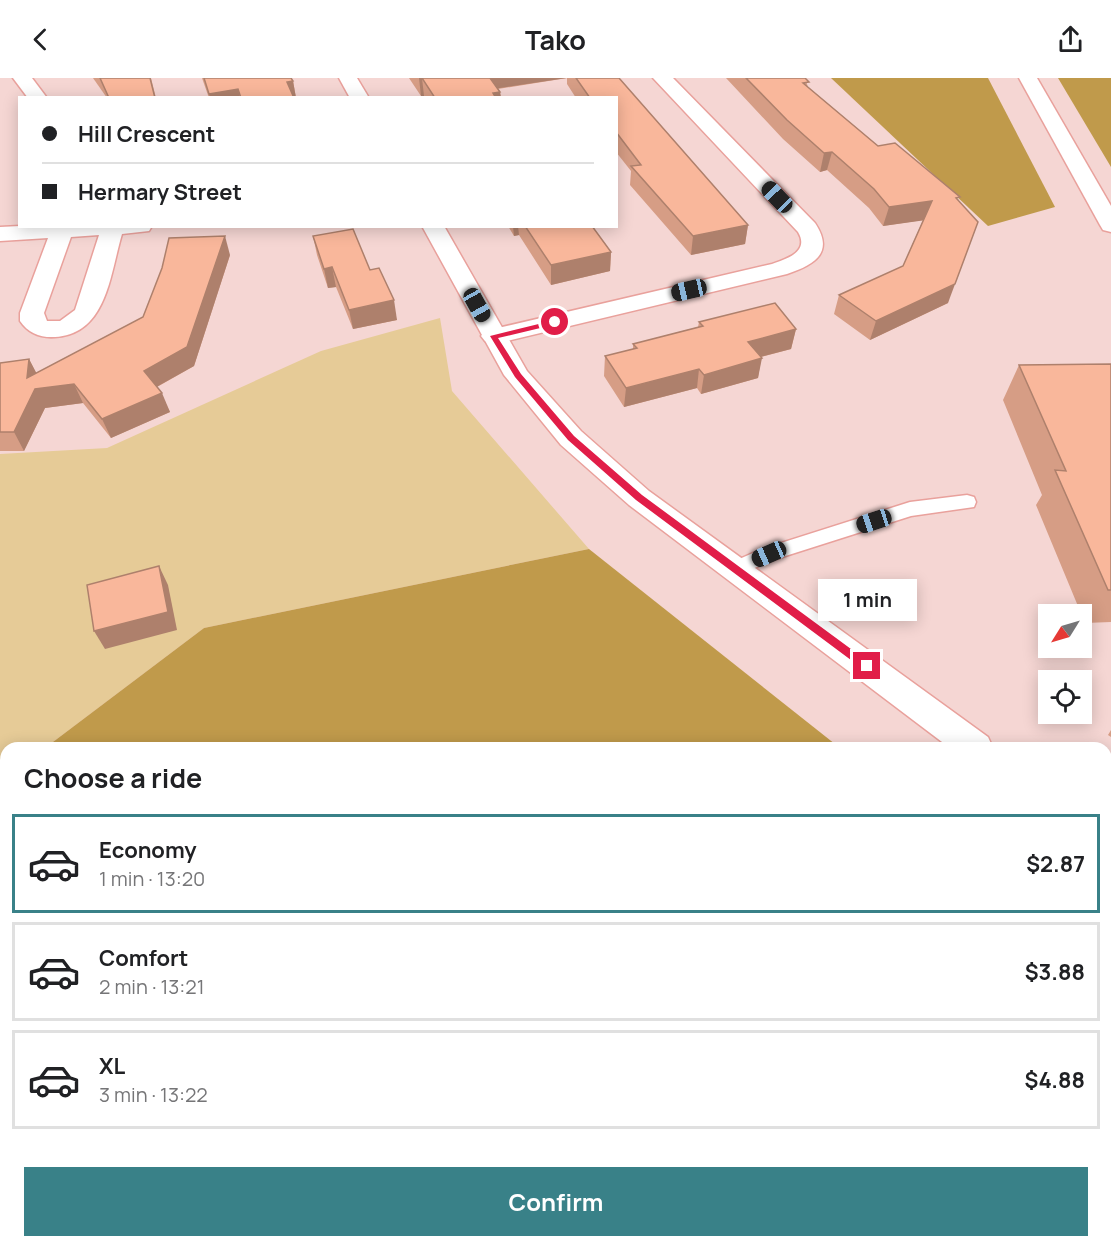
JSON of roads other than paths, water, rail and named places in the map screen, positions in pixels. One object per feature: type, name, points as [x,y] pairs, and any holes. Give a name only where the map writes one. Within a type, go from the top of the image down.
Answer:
[{"type":"street","points":[[22,78],[36,96]]},
{"type":"street","points":[[348,78],[359,96]]},
{"type":"street","points":[[494,336],[785,267],[802,261],[813,249],[812,236],[807,228],[662,78]]},
{"type":"street","points":[[1028,78],[1111,225]]},
{"type":"street","points":[[0,234],[62,229],[112,228],[87,312],[83,319],[67,328],[45,329],[37,327],[32,321],[32,313],[62,229]]},
{"type":"street","points":[[434,228],[518,375],[571,438],[639,498],[968,742]]},
{"type":"lane","points":[[735,570],[769,554],[910,509],[967,502]]}]
